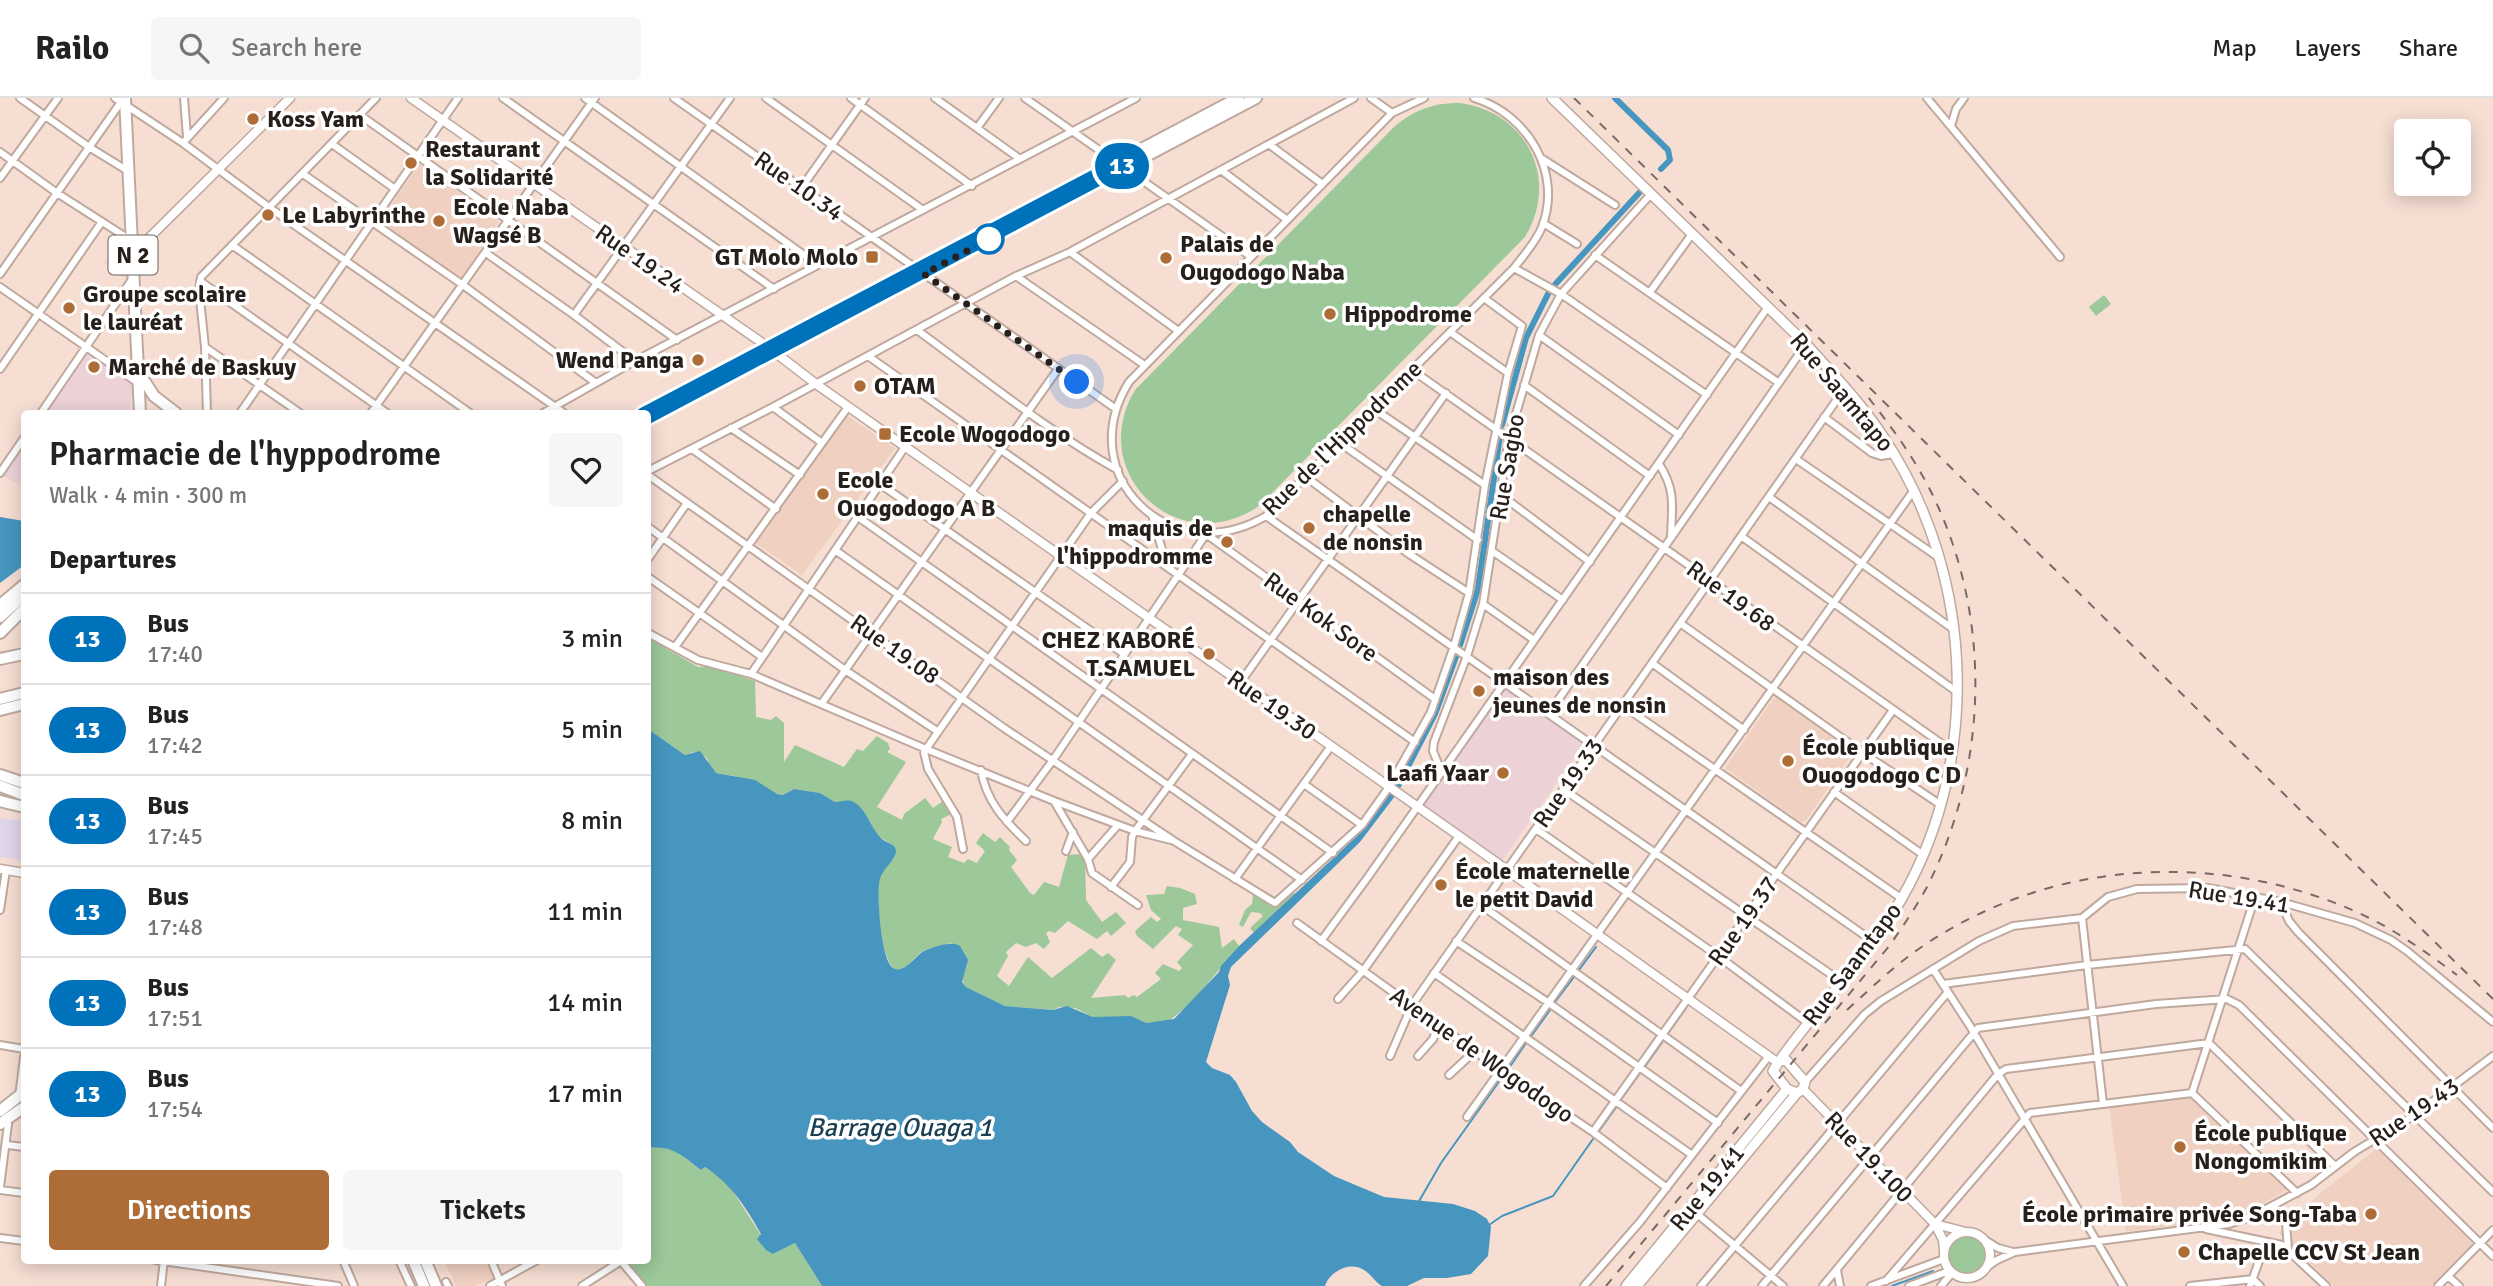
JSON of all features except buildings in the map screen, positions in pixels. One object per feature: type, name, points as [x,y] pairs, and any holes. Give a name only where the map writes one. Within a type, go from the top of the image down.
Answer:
[{"type":"main road","points":[[1121,165],[1238,98]]},
{"type":"main road","points":[[651,417],[920,271],[1121,165],[1256,98]]},
{"type":"main road","name":"Rue Saamtapo","points":[[1552,98],[1806,344],[1845,388],[1876,426],[1894,454],[1914,490],[1940,559],[1954,630],[1957,692],[1954,752],[1941,805],[1901,898],[1874,942],[1775,1060]]},
{"type":"main road","name":"N 2","points":[[125,101],[129,172],[140,238],[134,276],[146,410]]},
{"type":"main road","name":"N 2","points":[[125,101],[140,238],[143,384],[140,410]]},
{"type":"main road","points":[[648,410],[771,350]]},
{"type":"main road","points":[[143,384],[153,396],[172,410]]},
{"type":"main road","points":[[0,605],[21,588]]},
{"type":"main road","points":[[0,617],[21,598]]},
{"type":"main road","points":[[0,633],[21,612]]},
{"type":"main road","points":[[0,659],[21,655]]},
{"type":"main road","points":[[0,699],[21,694]]},
{"type":"main road","points":[[0,711],[21,705]]},
{"type":"main road","points":[[0,711],[21,711]]},
{"type":"main road","points":[[0,775],[21,782]]},
{"type":"main road","points":[[0,786],[21,794]]},
{"type":"main road","points":[[0,801],[21,806]]},
{"type":"main road","points":[[1775,1060],[1786,1060],[1791,1064],[1798,1088],[1773,1071],[1775,1060]]},
{"type":"main road","name":"Rue 19.41","points":[[1637,1286],[1798,1088]]},
{"type":"main road","points":[[0,1113],[21,1100]]},
{"type":"main road","points":[[3,1125],[21,1102]]},
{"type":"main road","points":[[3,1125],[21,1116]]},
{"type":"main road","name":"Rue 19.41","points":[[1626,1286],[1695,1212]]},
{"type":"main road","points":[[415,1264],[424,1286]]},
{"type":"main road","points":[[428,1264],[443,1285]]},
{"type":"street","points":[[20,98],[129,172]]},
{"type":"street","points":[[0,178],[58,98]]},
{"type":"street","points":[[184,98],[185,140]]},
{"type":"street","points":[[185,140],[224,98]]},
{"type":"street","points":[[0,152],[101,223],[140,238],[219,169],[290,98]]},
{"type":"street","points":[[207,410],[205,347],[199,290],[204,273],[376,98]]},
{"type":"street","name":"Rue 19.24","points":[[411,98],[771,350]]},
{"type":"street","points":[[242,410],[458,98]]},
{"type":"street","points":[[503,98],[774,289]]},
{"type":"street","points":[[584,98],[594,101],[818,265]]},
{"type":"street","name":"Rue 10.34","points":[[674,98],[1116,409]]},
{"type":"street","points":[[574,315],[730,98]]},
{"type":"street","points":[[766,98],[923,210]]},
{"type":"street","points":[[851,98],[972,186]]},
{"type":"street","points":[[802,187],[865,98]]},
{"type":"street","points":[[935,98],[1020,159]]},
{"type":"street","points":[[977,128],[999,98]]},
{"type":"street","points":[[1025,98],[1250,256]]},
{"type":"street","points":[[1119,98],[1126,103]]},
{"type":"street","points":[[550,410],[635,361],[1136,98]]},
{"type":"street","points":[[651,471],[1016,276],[1070,252],[1354,98]]},
{"type":"street","points":[[1371,98],[1392,113]]},
{"type":"street","name":"Rue de l'Hippodrome","points":[[1424,98],[1392,113],[1143,364],[1129,382],[1116,409],[1112,435],[1118,470],[1133,497],[1152,515],[1180,529],[1206,534],[1236,530],[1266,516],[1485,298],[1514,268],[1538,237],[1548,191],[1541,158],[1529,136],[1517,122],[1493,105],[1474,98]]},
{"type":"street","points":[[1927,98],[2060,257]]},
{"type":"street","points":[[1951,127],[1956,109],[1964,98]]},
{"type":"street","points":[[0,274],[89,147],[125,101],[185,140],[270,208],[560,410]]},
{"type":"street","points":[[373,410],[594,101]]},
{"type":"street","points":[[360,115],[677,340]]},
{"type":"street","points":[[332,144],[395,189]]},
{"type":"street","points":[[1270,145],[1321,183]]},
{"type":"street","points":[[1541,158],[1615,205]]},
{"type":"street","points":[[1221,170],[1286,219]]},
{"type":"street","points":[[303,174],[463,285],[596,383]]},
{"type":"street","name":"Rue Sagbo","points":[[1441,771],[1433,751],[1434,742],[1467,656],[1483,604],[1509,439],[1539,335],[1561,294],[1651,194]]},
{"type":"street","points":[[0,369],[101,223]]},
{"type":"street","points":[[1543,223],[1577,244]]},
{"type":"street","points":[[1650,292],[1692,233]]},
{"type":"street","points":[[232,245],[466,410]]},
{"type":"street","points":[[1070,252],[1177,330]]},
{"type":"street","points":[[486,253],[635,361]]},
{"type":"street","points":[[1595,255],[1779,383]]},
{"type":"street","points":[[1514,268],[1561,294],[1707,395]]},
{"type":"street","points":[[43,410],[134,276]]},
{"type":"street","points":[[1016,276],[1143,364]]},
{"type":"street","points":[[200,281],[383,410]]},
{"type":"street","points":[[0,287],[85,348],[143,384]]},
{"type":"street","points":[[1143,820],[1273,904],[1362,825],[1389,787],[1436,699],[1454,646],[1469,593],[1495,428],[1522,326],[1485,298]]},
{"type":"street","points":[[1321,941],[1768,307]]},
{"type":"street","points":[[917,330],[1088,453],[1118,470]]},
{"type":"street","points":[[1450,332],[1508,373]]},
{"type":"street","points":[[1539,335],[1679,435]]},
{"type":"street","points":[[1549,713],[1806,344]]},
{"type":"street","points":[[205,347],[296,410]]},
{"type":"street","name":"Rue 19.30","points":[[771,350],[1775,1060]]},
{"type":"street","points":[[0,354],[7,359]]},
{"type":"street","points":[[868,356],[1415,742]]},
{"type":"street","points":[[822,703],[1058,369]]},
{"type":"street","name":"Rue 19.68","points":[[1412,370],[1954,752]]},
{"type":"street","points":[[1524,385],[1650,476]]},
{"type":"street","name":"Rue 19.33","points":[[1390,1056],[1412,1004],[1845,388]]},
{"type":"street","points":[[1240,682],[1446,393]]},
{"type":"street","points":[[774,407],[822,443]]},
{"type":"street","points":[[675,647],[848,407]]},
{"type":"street","points":[[1374,409],[1485,485]]},
{"type":"street","points":[[1824,418],[1872,453],[1881,456],[1894,454]]},
{"type":"street","points":[[731,428],[800,475]]},
{"type":"street","points":[[0,473],[21,442]]},
{"type":"street","points":[[1340,443],[1478,540]]},
{"type":"street","points":[[751,674],[905,447]]},
{"type":"street","points":[[692,449],[776,509]]},
{"type":"street","points":[[1796,459],[1940,559]]},
{"type":"street","points":[[1659,464],[1669,479],[1672,490],[1671,538]]},
{"type":"street","name":"Rue 19.08","points":[[651,475],[870,633],[1143,820]]},
{"type":"street","points":[[1306,477],[1409,554],[1469,593]]},
{"type":"street","points":[[962,849],[957,817],[928,769],[923,755],[937,731],[1091,513],[1123,481]]},
{"type":"street","points":[[880,484],[1124,654]]},
{"type":"street","points":[[1467,1117],[1914,490]]},
{"type":"street","points":[[1501,495],[1590,562]]},
{"type":"street","points":[[1769,497],[1954,630]]},
{"type":"street","points":[[651,554],[687,503]]},
{"type":"street","points":[[1152,515],[1167,567]]},
{"type":"street","points":[[1266,516],[1874,942]]},
{"type":"street","points":[[858,517],[1333,853]]},
{"type":"street","points":[[651,529],[845,670],[937,731]]},
{"type":"street","points":[[1007,822],[1053,760],[1206,534]]},
{"type":"street","name":"Rue Kok Sore","points":[[1206,534],[1436,699]]},
{"type":"street","points":[[1741,536],[1957,692]]},
{"type":"street","points":[[835,550],[1301,880]]},
{"type":"street","points":[[1492,551],[1563,600]]},
{"type":"street","points":[[651,579],[762,657]]},
{"type":"street","points":[[1483,604],[1534,640]]},
{"type":"street","points":[[1680,623],[1941,805]]},
{"type":"street","points":[[651,635],[698,660],[751,674],[1054,801],[1135,831],[1174,841]]},
{"type":"street","points":[[1651,663],[1744,730]]},
{"type":"street","points":[[1622,705],[1901,898]]},
{"type":"street","name":"Rue 19.37","points":[[1593,1132],[1893,710]]},
{"type":"street","points":[[1235,879],[1331,746]]},
{"type":"street","points":[[1111,887],[1130,862],[1135,831],[1192,754]]},
{"type":"street","points":[[981,770],[989,797],[998,813],[1026,841]]},
{"type":"street","points":[[1304,784],[1362,825]]},
{"type":"street","points":[[1563,789],[1842,982]]},
{"type":"street","points":[[1835,792],[1922,854]]},
{"type":"street","points":[[1054,801],[1088,859],[1091,871],[1138,905]]},
{"type":"street","points":[[1088,859],[1118,825]]},
{"type":"street","points":[[1536,829],[1718,956],[1808,1023]]},
{"type":"street","points":[[1066,850],[1073,832]]},
{"type":"street","points":[[1338,999],[1363,971],[1459,836]]},
{"type":"street","points":[[0,910],[3,870],[21,873]]},
{"type":"street","name":"Rue 19.41","points":[[1798,1088],[1865,1014],[1892,993],[1979,941],[2013,926],[2082,918],[2108,897],[2137,889],[2194,887],[2281,902],[2355,923],[2391,940],[2425,964],[2493,1022]]},
{"type":"street","points":[[2192,1093],[2255,897]]},
{"type":"street","points":[[2281,902],[2289,921],[2298,932],[2493,1128]]},
{"type":"street","points":[[1481,905],[1741,1091]]},
{"type":"street","points":[[2082,918],[2103,1104]]},
{"type":"street","name":"Avenue de Wogodogo","points":[[1297,923],[1501,1070],[1593,1132],[1667,1188]]},
{"type":"street","points":[[1456,941],[1549,1003],[1717,1123]]},
{"type":"street","points":[[1943,984],[2087,965],[2239,949],[2249,951],[2493,1192]]},
{"type":"street","points":[[1933,969],[2123,1286]]},
{"type":"street","points":[[1434,973],[1692,1155]]},
{"type":"street","points":[[1701,1286],[1948,992]]},
{"type":"street","points":[[1762,1286],[1973,1032],[1985,1027],[2156,1004],[2222,999],[2239,1005],[2493,1256]]},
{"type":"street","points":[[1418,1056],[1433,1039],[1439,1025]]},
{"type":"street","points":[[1823,1286],[1998,1074],[2006,1069],[2209,1043]]},
{"type":"street","points":[[2209,1043],[2335,1166]]},
{"type":"street","points":[[0,1045],[21,1048]]},
{"type":"street","points":[[1449,1075],[1475,1051]]},
{"type":"street","name":"Rue 19.43","points":[[1986,1269],[1997,1260],[2015,1252],[2240,1221],[2297,1193],[2415,1115],[2493,1056]]},
{"type":"street","points":[[1584,1286],[1667,1188],[1741,1091],[1775,1060]]},
{"type":"street","name":"Rue 19.100","points":[[1798,1088],[1837,1123],[1935,1224],[1942,1240],[1944,1255]]},
{"type":"street","points":[[1886,1280],[2030,1113],[2192,1093]]},
{"type":"street","points":[[2192,1093],[2297,1193]]},
{"type":"street","points":[[3,1125],[7,1145],[0,1189],[21,1193]]},
{"type":"street","points":[[7,1145],[21,1147]]},
{"type":"street","points":[[2271,1207],[2286,1223],[2288,1249]]},
{"type":"street","points":[[1695,1212],[1783,1286]]},
{"type":"street","name":"Rue 19.100","points":[[1935,1224],[1965,1232]]},
{"type":"street","points":[[2202,1228],[2288,1249],[2326,1286]]},
{"type":"street","points":[[2438,1286],[2493,1230]]},
{"type":"street","points":[[1871,1286],[1944,1255],[1951,1238],[1965,1232],[1976,1234],[1985,1241],[1990,1254],[1986,1269],[1976,1286]]},
{"type":"street","points":[[0,1238],[21,1241]]},
{"type":"street","name":"Rue 19.43","points":[[1985,1241],[1997,1248],[2015,1252]]},
{"type":"street","points":[[2251,1282],[2266,1242]]},
{"type":"street","points":[[1944,1255],[1954,1274],[1967,1286]]},
{"type":"street","points":[[161,1286],[164,1264]]},
{"type":"street","points":[[185,1264],[338,1286]]},
{"type":"street","points":[[345,1264],[354,1286]]},
{"type":"street","points":[[401,1264],[411,1286]]},
{"type":"street","points":[[493,1264],[501,1284]]},
{"type":"street","points":[[490,1286],[501,1284],[531,1264]]},
{"type":"street","points":[[582,1286],[616,1264]]},
{"type":"street","points":[[624,1264],[642,1286]]},
{"type":"street","points":[[1909,1286],[1954,1274],[1972,1278],[1986,1269]]},
{"type":"street","points":[[1837,1270],[1840,1286]]},
{"type":"street","points":[[1941,1286],[1954,1274]]},
{"type":"street","points":[[2448,1276],[2459,1286]]},
{"type":"street","points":[[2190,1286],[2251,1282],[2260,1286]]},
{"type":"shaded area","name":"Ecole Naba Wagsé B","points":[[419,164],[496,218],[498,223],[460,280],[382,224],[381,220]]},
{"type":"shaded area","points":[[120,239],[127,243],[130,276],[128,280],[104,263]]},
{"type":"shaded area","name":"Marché de Baskuy","points":[[88,350],[134,383],[130,410],[47,410]]},
{"type":"shaded area","name":"Ecole Ouogodogo A B","points":[[842,412],[895,448],[802,575],[753,541]]},
{"type":"shaded area","points":[[21,447],[21,485],[2,476]]},
{"type":"shaded area","name":"Laafi Yaar","points":[[1504,685],[1585,742],[1502,861],[1421,803]]},
{"type":"shaded area","name":"École publique Ouogodogo C D","points":[[1777,697],[1851,750],[1851,755],[1806,820],[1801,822],[1725,768]]},
{"type":"shaded area","points":[[0,818],[21,821],[21,860],[0,857]]},
{"type":"shaded area","name":"École publique Nongomikim","points":[[2193,1098],[2289,1189],[2247,1212],[2220,1221],[2126,1231],[2109,1106]]},
{"type":"shaded area","name":"École primaire privée Song-Taba","points":[[2378,1148],[2473,1243],[2431,1286],[2334,1286],[2279,1233],[2319,1194]]},
{"type":"shaded area","points":[[446,1264],[489,1264],[495,1278],[474,1286],[456,1286]]},
{"type":"green space","name":"Hippodrome","points":[[1460,103],[1483,109],[1503,120],[1519,134],[1531,152],[1537,171],[1539,193],[1535,215],[1525,237],[1259,506],[1229,520],[1199,523],[1171,516],[1148,500],[1131,478],[1122,451],[1123,421],[1135,390],[1394,127],[1425,108]]},
{"type":"green space","points":[[2104,295],[2111,304],[2096,316],[2089,307]]},
{"type":"green space","points":[[651,640],[698,667],[711,666],[755,681],[756,717],[771,720],[776,716],[784,723],[784,762],[795,745],[844,767],[857,749],[863,751],[877,736],[888,743],[890,749],[887,752],[906,762],[877,807],[902,820],[904,814],[925,798],[933,808],[946,799],[954,813],[941,819],[933,839],[952,847],[948,857],[964,863],[968,859],[977,863],[985,851],[976,843],[983,833],[995,842],[1000,837],[1017,860],[1011,867],[1034,895],[1044,882],[1059,887],[1068,855],[1085,854],[1086,900],[1102,922],[1116,912],[1126,923],[1111,936],[1107,931],[1097,939],[1068,921],[1055,933],[1046,933],[1050,942],[1044,949],[1036,943],[1026,947],[1016,943],[1006,952],[1008,956],[997,976],[1009,986],[1028,957],[1052,978],[1091,948],[1102,957],[1108,953],[1116,960],[1091,998],[1125,995],[1128,998],[1134,995],[1137,997],[1161,979],[1155,973],[1163,964],[1179,971],[1182,968],[1177,962],[1193,945],[1178,935],[1182,929],[1176,926],[1153,949],[1137,936],[1135,931],[1151,917],[1157,922],[1161,919],[1151,910],[1146,895],[1164,894],[1167,886],[1195,894],[1197,904],[1183,908],[1183,920],[1219,927],[1222,948],[1234,939],[1239,946],[1192,1002],[1169,1021],[1146,1023],[1093,1017],[1075,1008],[1059,1007],[1053,1010],[1005,1006],[966,987],[962,976],[967,965],[951,943],[923,951],[907,966],[898,970],[892,967],[887,958],[878,898],[880,878],[895,855],[894,846],[840,802],[820,793],[794,789],[783,795],[777,794],[734,776],[716,773],[707,758],[694,752],[685,755],[651,731]]},
{"type":"green space","points":[[1292,890],[1295,894],[1254,933],[1250,928],[1263,916],[1260,913],[1251,912],[1243,927],[1239,925],[1245,910],[1252,904],[1253,894],[1273,907]]},
{"type":"green space","points":[[664,1146],[701,1170],[705,1167],[727,1182],[773,1254],[795,1243],[822,1286],[645,1286],[626,1264],[651,1264],[651,1148]]},
{"type":"green space","points":[[1967,1237],[1980,1242],[1985,1255],[1980,1268],[1967,1273],[1954,1268],[1949,1255],[1954,1242]]},
{"type":"water","points":[[0,517],[21,520],[21,567],[0,583]]},
{"type":"water","name":"Barrage Ouaga 1","points":[[651,731],[685,755],[700,751],[716,773],[755,780],[777,794],[783,795],[794,789],[820,793],[835,802],[850,801],[860,807],[876,833],[896,851],[881,875],[879,886],[879,911],[885,953],[893,968],[906,967],[928,950],[955,944],[960,946],[968,960],[962,982],[966,987],[1005,1006],[1053,1010],[1067,1006],[1093,1017],[1131,1016],[1146,1023],[1174,1019],[1219,972],[1239,946],[1357,836],[1390,792],[1395,796],[1360,842],[1231,967],[1228,976],[1230,985],[1206,1062],[1212,1068],[1230,1075],[1262,1122],[1290,1142],[1298,1152],[1334,1176],[1384,1197],[1453,1204],[1475,1211],[1487,1219],[1491,1227],[1488,1256],[1471,1274],[1424,1278],[1407,1286],[1382,1286],[1359,1267],[1347,1267],[1331,1276],[1325,1286],[822,1286],[795,1243],[773,1254],[766,1250],[757,1239],[761,1234],[744,1205],[714,1174],[705,1167],[701,1170],[671,1150],[651,1148]]},
{"type":"waterway","points":[[1615,98],[1668,150],[1670,160],[1661,169]]},
{"type":"waterway","points":[[1502,425],[1526,338],[1550,290],[1639,193]]},
{"type":"waterway","points":[[1460,645],[1478,589],[1500,436]]},
{"type":"waterway","points":[[1398,786],[1435,714],[1457,654]]},
{"type":"waterway","points":[[1579,970],[1596,947]]},
{"type":"waterway","points":[[1555,1002],[1574,977]]},
{"type":"waterway","points":[[1669,1032],[1686,1008]]},
{"type":"waterway","points":[[1532,1035],[1550,1010]]},
{"type":"waterway","points":[[1646,1065],[1663,1041]]},
{"type":"waterway","points":[[1509,1068],[1526,1043]]},
{"type":"waterway","points":[[1622,1098],[1640,1073]]},
{"type":"waterway","points":[[1418,1203],[1441,1163],[1503,1076]]},
{"type":"waterway","points":[[1599,1131],[1617,1106]]},
{"type":"waterway","points":[[1489,1225],[1502,1216],[1553,1196],[1593,1139]]},
{"type":"waterway","points":[[1892,1286],[1933,1271]]},
{"type":"railway","points":[[1574,98],[2493,999]]},
{"type":"railway","points":[[1606,1286],[1890,945],[1927,887],[1947,841],[1962,793],[1971,744],[1975,694],[1974,644],[1966,595],[1954,546],[1935,500],[1921,473],[1868,397]]},
{"type":"railway","points":[[1847,1010],[1910,955],[1970,918],[2023,896],[2078,881],[2135,873],[2192,872],[2249,879],[2305,892],[2385,926],[2457,975]]},
{"type":"bus line","name":"13","points":[[648,410],[1116,163],[1125,167],[651,417]]},
{"type":"place","name":"Koss Yam","points":[[253,119]]},
{"type":"place","name":"Restaurant la Solidarité","points":[[411,163]]},
{"type":"place","name":"Le Labyrinthe","points":[[268,215]]},
{"type":"place","name":"Ecole Naba Wagsé B","points":[[439,221]]},
{"type":"place","name":"GT Molo Molo","points":[[872,257]]},
{"type":"place","name":"Palais de Ougodogo Naba","points":[[1166,258]]},
{"type":"place","name":"Groupe scolaire le lauréat","points":[[69,308]]},
{"type":"place","name":"Hippodrome","points":[[1330,314]]},
{"type":"place","name":"Wend Panga","points":[[698,360]]},
{"type":"place","name":"Marché de Baskuy","points":[[94,367]]},
{"type":"place","name":"OTAM","points":[[860,386]]},
{"type":"place","name":"Ecole Wogodogo","points":[[885,434]]},
{"type":"place","name":"Ecole Ouogodogo A B","points":[[823,494]]},
{"type":"place","name":"chapelle de nonsin","points":[[1309,528]]},
{"type":"place","name":"maquis de l'hippodromme","points":[[1227,542]]},
{"type":"place","name":"CHEZ KABORÉ T.SAMUEL","points":[[1209,654]]},
{"type":"place","name":"maison des jeunes de nonsin","points":[[1479,691]]},
{"type":"place","name":"École publique Ouogodogo C D","points":[[1788,761]]},
{"type":"place","name":"Laafi Yaar","points":[[1503,773]]},
{"type":"place","name":"École maternelle le petit David","points":[[1441,885]]},
{"type":"place","name":"École publique Nongomikim","points":[[2180,1147]]},
{"type":"place","name":"École primaire privée Song-Taba","points":[[2371,1214]]},
{"type":"place","name":"Chapelle CCV St Jean","points":[[2184,1252]]},
{"type":"route","points":[[989,239],[924,274],[1077,382]]}]
